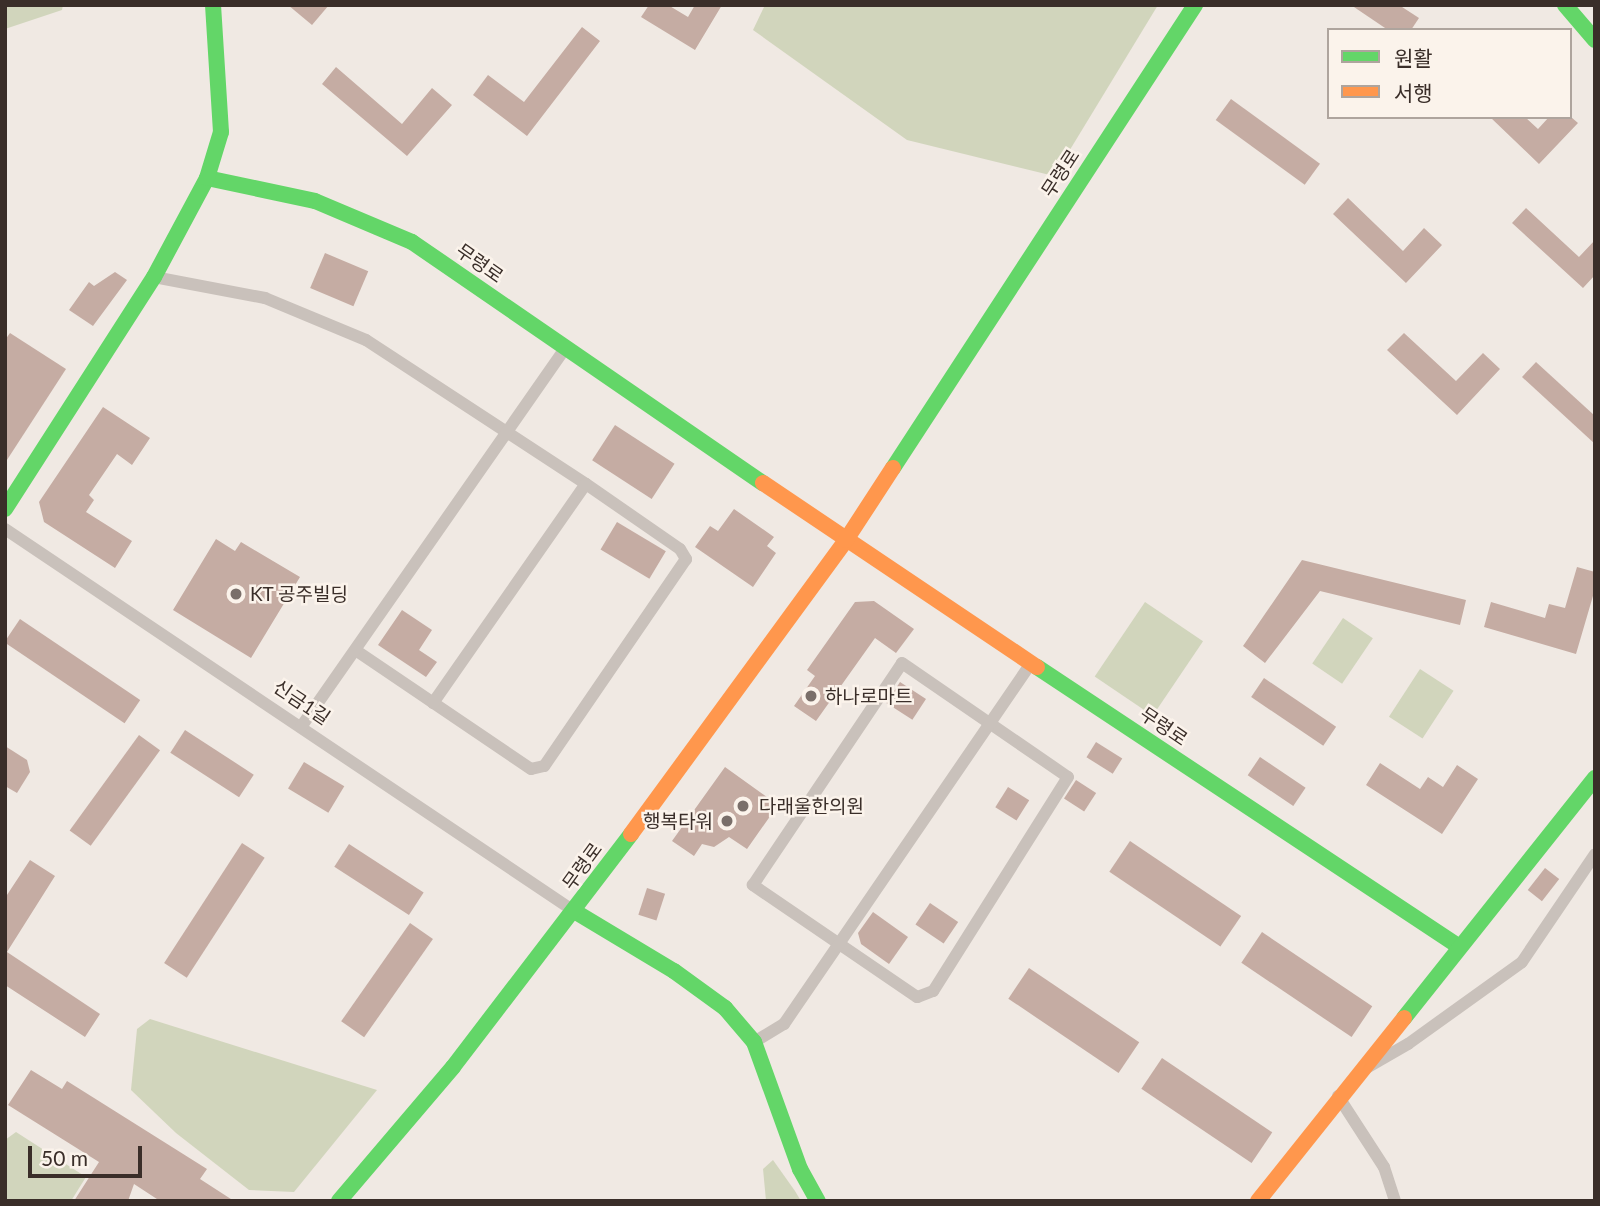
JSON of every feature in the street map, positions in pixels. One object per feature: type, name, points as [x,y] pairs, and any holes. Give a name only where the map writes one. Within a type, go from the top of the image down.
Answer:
[{"type":"street","points":[[5,509],[154,277],[207,178],[221,132],[214,5]]},
{"type":"street","name":"무령로","points":[[339,1201],[453,1067],[575,911],[846,540],[1195,5]]},
{"type":"street","points":[[1565,5],[1595,40]]},
{"type":"street","name":"무령로","points":[[207,178],[274,191],[362,217],[412,242],[846,540],[1458,946]]},
{"type":"street","points":[[154,277],[265,298],[327,321],[366,340],[586,484],[680,549],[686,559],[544,766],[531,769],[355,650]]},
{"type":"street","points":[[301,727],[565,349]]},
{"type":"street","points":[[433,703],[586,484]]},
{"type":"street","name":"신금1길","points":[[5,529],[575,911]]},
{"type":"street","points":[[902,663],[989,723],[1068,777],[933,990],[917,997],[753,885],[902,663]]},
{"type":"street","points":[[754,1041],[784,1024],[1031,663]]},
{"type":"street","points":[[1258,1201],[1355,1074],[1595,778]]},
{"type":"street","points":[[1355,1074],[1408,1044],[1522,962],[1595,854]]},
{"type":"street","name":"무령로","points":[[575,911],[674,971],[725,1009],[754,1041],[800,1169],[818,1201]]},
{"type":"street","points":[[1338,1097],[1384,1167],[1395,1201]]},
{"type":"green space","points":[[5,5],[63,5],[62,10],[5,29]]},
{"type":"green space","points":[[765,5],[1158,5],[1054,176],[907,140],[753,30]]},
{"type":"green space","points":[[1145,602],[1203,641],[1153,716],[1095,677]]},
{"type":"green space","points":[[1343,618],[1373,638],[1342,684],[1312,664]]},
{"type":"green space","points":[[1420,669],[1454,691],[1423,739],[1389,717]]},
{"type":"green space","points":[[150,1019],[377,1090],[294,1192],[249,1190],[176,1133],[131,1090],[137,1029]]},
{"type":"green space","points":[[16,1132],[86,1177],[71,1201],[5,1201],[5,1140]]},
{"type":"green space","points":[[773,1160],[801,1201],[766,1201],[763,1169]]},
{"type":"building","points":[[288,5],[329,5],[312,25]]},
{"type":"building","points":[[649,5],[668,5],[688,17],[695,5],[722,5],[695,50],[641,17]]},
{"type":"building","points":[[1351,5],[1399,5],[1419,18],[1412,28],[1385,28]]},
{"type":"building","points":[[582,27],[600,41],[527,136],[473,95],[488,75],[524,102]]},
{"type":"building","points":[[336,67],[402,124],[432,88],[452,105],[407,156],[322,84]]},
{"type":"building","points":[[1231,99],[1320,164],[1305,185],[1216,120]]},
{"type":"building","points":[[1572,118],[1578,123],[1539,164],[1492,119],[1527,119],[1538,129],[1547,119]]},
{"type":"building","points":[[1348,198],[1403,251],[1424,228],[1442,245],[1406,283],[1333,214]]},
{"type":"building","points":[[1526,208],[1579,257],[1595,240],[1595,275],[1583,288],[1512,223]]},
{"type":"building","points":[[325,253],[368,271],[353,306],[310,288]]},
{"type":"building","points":[[115,272],[127,280],[93,326],[69,310],[89,282],[94,286]]},
{"type":"building","points":[[10,333],[66,369],[5,463],[5,340]]},
{"type":"building","points":[[1404,333],[1456,381],[1483,353],[1500,369],[1457,415],[1387,350]]},
{"type":"building","points":[[1536,362],[1595,416],[1595,444],[1522,377]]},
{"type":"building","points":[[103,407],[150,438],[132,465],[117,454],[89,495],[94,500],[86,512],[132,541],[115,568],[44,522],[39,502]]},
{"type":"building","points":[[615,425],[675,464],[652,499],[592,460]]},
{"type":"building","points":[[734,509],[774,537],[767,546],[776,553],[753,587],[695,547],[710,526],[718,531]]},
{"type":"building","points":[[617,522],[666,551],[649,579],[601,549]]},
{"type":"building","name":"KT 공주빌딩","points":[[216,539],[235,551],[241,542],[300,577],[251,658],[173,610]]},
{"type":"building","points":[[1302,560],[1466,600],[1460,625],[1320,591],[1265,663],[1243,646]]},
{"type":"building","points":[[1577,567],[1595,572],[1595,589],[1576,654],[1484,627],[1491,602],[1545,618],[1549,604],[1565,608]]},
{"type":"building","points":[[874,601],[914,629],[896,653],[875,638],[816,721],[794,706],[815,676],[807,670],[855,602]]},
{"type":"building","points":[[402,610],[432,630],[419,650],[437,662],[426,677],[378,645]]},
{"type":"building","points":[[20,619],[140,700],[125,723],[5,643]]},
{"type":"building","points":[[1264,678],[1336,727],[1323,746],[1251,697]]},
{"type":"building","points":[[900,682],[926,699],[912,720],[886,703]]},
{"type":"building","points":[[185,730],[254,775],[239,797],[170,753]]},
{"type":"building","points":[[139,735],[160,750],[91,846],[70,830]]},
{"type":"building","points":[[1096,742],[1122,758],[1113,774],[1086,757]]},
{"type":"building","points":[[5,746],[27,760],[30,772],[17,793],[5,786]]},
{"type":"building","points":[[1260,757],[1306,788],[1293,806],[1248,775]]},
{"type":"building","points":[[304,762],[344,786],[328,813],[288,789]]},
{"type":"building","points":[[1380,763],[1420,789],[1428,777],[1443,787],[1457,765],[1478,779],[1442,834],[1366,785]]},
{"type":"building","name":"행복타워","points":[[725,767],[778,805],[747,849],[729,837],[714,847],[702,844],[694,856],[672,841]]},
{"type":"building","points":[[1076,780],[1096,793],[1084,812],[1064,798]]},
{"type":"building","points":[[1008,787],[1029,800],[1016,821],[995,807]]},
{"type":"building","points":[[1130,841],[1241,916],[1220,947],[1109,872]]},
{"type":"building","points":[[242,843],[265,858],[187,978],[164,963]]},
{"type":"building","points":[[349,844],[424,892],[409,915],[334,867]]},
{"type":"building","points":[[30,860],[55,876],[7,952],[100,1014],[85,1037],[5,985],[5,898]]},
{"type":"building","points":[[1545,868],[1559,879],[1542,901],[1528,890]]},
{"type":"building","points":[[647,888],[665,894],[656,921],[638,915]]},
{"type":"building","points":[[930,903],[958,922],[944,944],[915,925]]},
{"type":"building","points":[[873,912],[908,937],[889,964],[861,944],[858,933]]},
{"type":"building","points":[[410,923],[433,939],[364,1037],[341,1021]]},
{"type":"building","points":[[1262,932],[1372,1006],[1352,1037],[1241,963]]},
{"type":"building","points":[[1029,968],[1139,1042],[1119,1073],[1008,999]]},
{"type":"building","points":[[1162,1058],[1272,1132],[1252,1163],[1141,1089]]},
{"type":"building","points":[[31,1070],[62,1089],[67,1081],[207,1169],[200,1179],[234,1201],[160,1201],[134,1184],[128,1201],[74,1201],[99,1162],[8,1105]]},
{"type":"traffic: fast","points":[[5,509],[154,277],[207,178],[221,132],[213,5]]},
{"type":"traffic: fast","points":[[893,468],[1195,5]]},
{"type":"traffic: fast","points":[[1565,5],[1595,40]]},
{"type":"traffic: fast","points":[[207,178],[315,201],[412,242],[763,483]]},
{"type":"traffic: fast","points":[[1037,667],[1458,946]]},
{"type":"traffic: fast","points":[[1404,1018],[1595,778]]},
{"type":"traffic: fast","points":[[339,1201],[453,1067],[631,834]]},
{"type":"traffic: fast","points":[[574,911],[674,971],[725,1008],[754,1042],[800,1169],[818,1201]]},
{"type":"traffic: slow","points":[[631,834],[846,540],[893,468]]},
{"type":"traffic: slow","points":[[763,483],[1037,667]]},
{"type":"traffic: slow","points":[[1258,1201],[1404,1018]]},
{"type":"place","name":"KT 공주빌딩","points":[[236,594]]},
{"type":"place","name":"하나로마트","points":[[811,696]]},
{"type":"place","name":"다래울한의원","points":[[743,806]]},
{"type":"place","name":"행복타워","points":[[727,821]]}]
